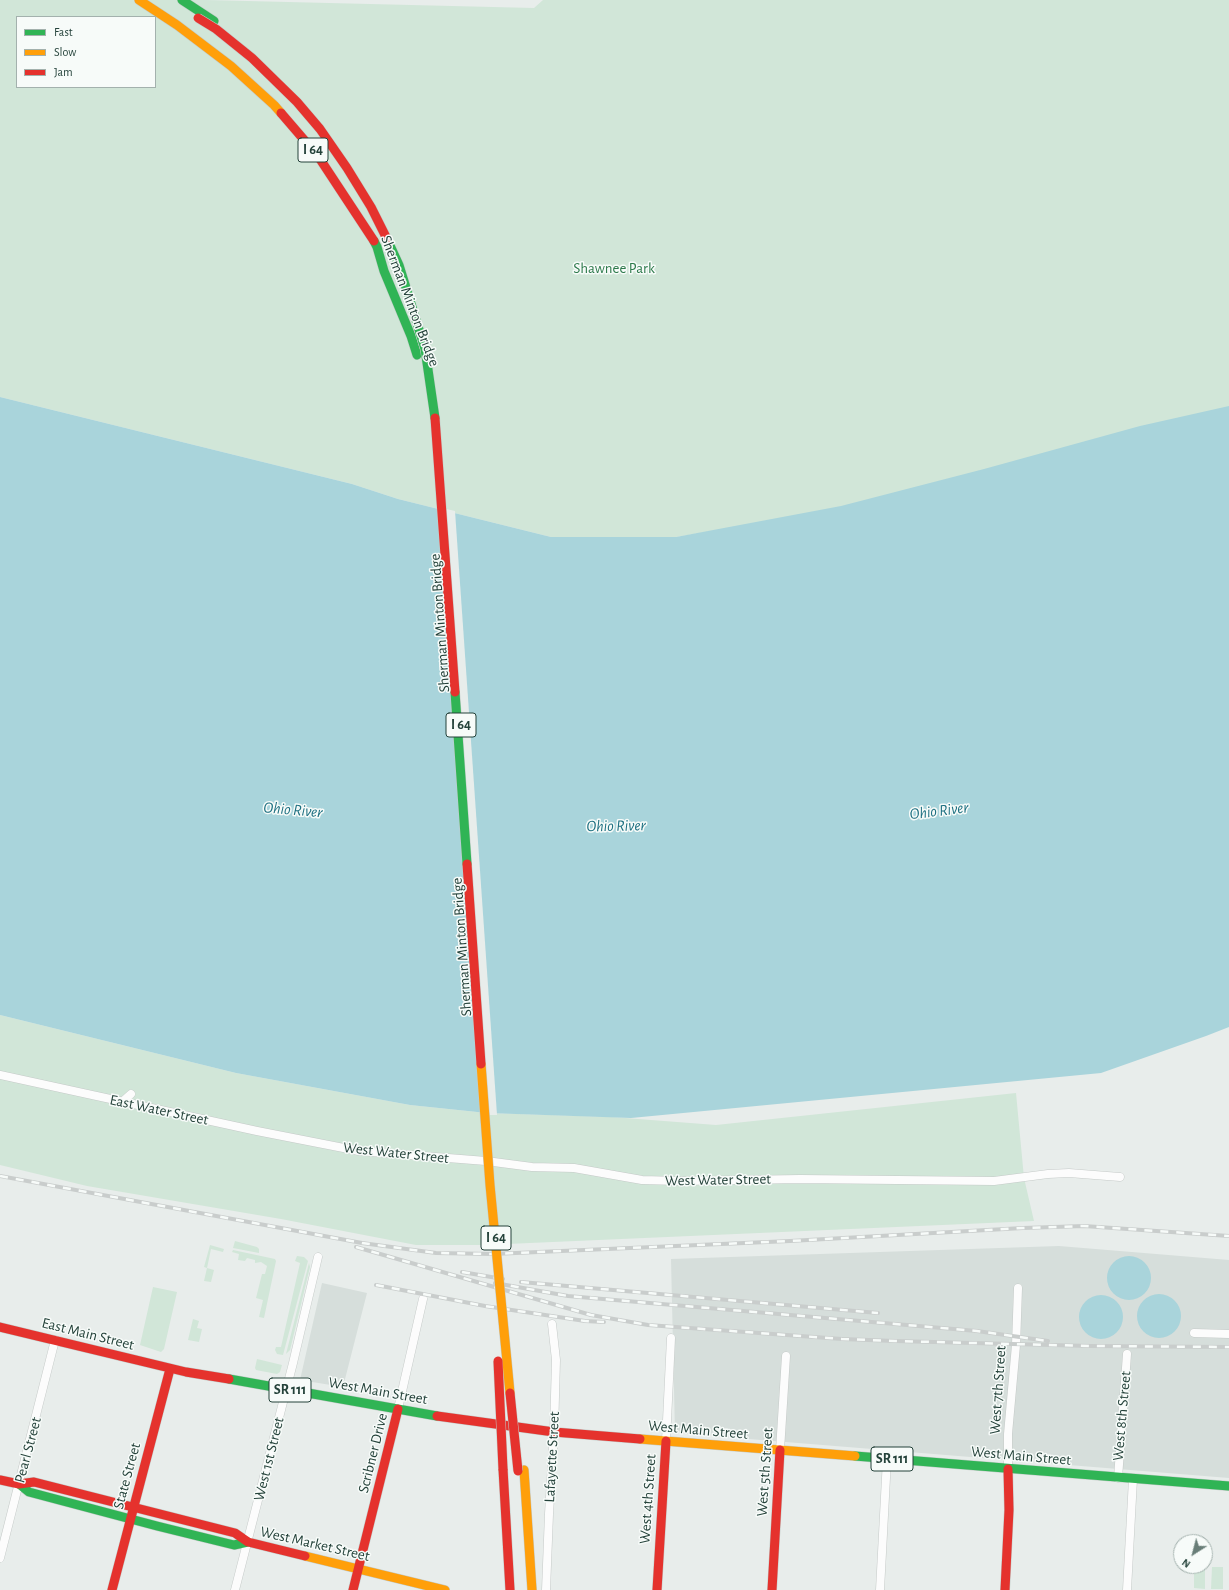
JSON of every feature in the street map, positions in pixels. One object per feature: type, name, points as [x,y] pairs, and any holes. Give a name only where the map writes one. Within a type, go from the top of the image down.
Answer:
[{"type":"main road","name":"Sherman Minton Bridge","points":[[139,0],[177,25],[231,66],[274,105],[318,156],[377,247],[384,271],[411,336],[426,384],[438,440],[447,515],[493,1194],[497,1264],[499,1379],[510,1590]]},
{"type":"main road","points":[[172,0],[200,15],[252,58],[297,102],[320,129],[347,168],[371,207],[399,265],[425,350],[435,413],[490,1185],[521,1470]]},
{"type":"main road","name":"I 64","points":[[182,0],[200,15]]},
{"type":"main road","name":"Sherman Minton Bridge","points":[[200,15],[221,26],[272,70],[305,104],[340,150],[369,196],[392,239],[416,300],[431,356],[438,412],[447,518],[498,1264],[512,1369],[521,1470]]},
{"type":"main road","name":"East Main Street","points":[[0,1327],[170,1369]]},
{"type":"main road","name":"West Main Street","points":[[170,1369],[455,1419],[554,1432],[1229,1486]]},
{"type":"main road","name":"State Street","points":[[112,1590],[170,1369]]},
{"type":"main road","name":"Scribner Drive","points":[[353,1590],[398,1409]]},
{"type":"main road","name":"West 4th Street","points":[[657,1590],[666,1441]]},
{"type":"main road","name":"West 5th Street","points":[[772,1590],[780,1450]]},
{"type":"main road","name":"West 7th Street","points":[[1005,1590],[1009,1498],[1008,1469]]},
{"type":"main road","name":"I 64","points":[[521,1470],[526,1556],[532,1590]]},
{"type":"main road","points":[[0,1480],[19,1484],[29,1492],[234,1546],[248,1542]]},
{"type":"main road","name":"West Market Street","points":[[19,1484],[34,1482],[234,1533],[248,1542],[445,1590]]},
{"type":"main road","points":[[526,1556],[526,1590]]},
{"type":"street","name":"East Water Street","points":[[0,1075],[318,1143]]},
{"type":"street","points":[[122,1102],[131,1094]]},
{"type":"street","name":"West Water Street","points":[[318,1143],[359,1151],[486,1161],[532,1167],[574,1168],[642,1180],[664,1182],[800,1179],[994,1181],[1048,1174],[1069,1173],[1120,1178]]},
{"type":"street","name":"West 1st Street","points":[[235,1590],[318,1257]]},
{"type":"street","name":"West 7th Street","points":[[1008,1469],[1008,1434],[1016,1345],[1018,1288]]},
{"type":"street","name":"Scribner Drive","points":[[398,1409],[423,1299]]},
{"type":"street","name":"Lafayette Street","points":[[546,1590],[548,1514],[554,1432],[556,1360],[552,1324]]},
{"type":"street","points":[[1194,1333],[1229,1334]]},
{"type":"street","name":"West 4th Street","points":[[666,1441],[671,1338]]},
{"type":"street","name":"Pearl Street","points":[[0,1558],[56,1340]]},
{"type":"street","name":"West 8th Street","points":[[1118,1478],[1127,1354]]},
{"type":"street","name":"West 5th Street","points":[[780,1450],[786,1356]]},
{"type":"street","points":[[880,1590],[887,1459]]},
{"type":"street","name":"West 8th Street","points":[[1127,1590],[1133,1479]]},
{"type":"shaded area","points":[[1059,1246],[1229,1260],[1229,1478],[675,1433],[671,1259]]},
{"type":"shaded area","points":[[322,1283],[367,1293],[343,1387],[300,1380]]},
{"type":"green space","name":"Shawnee Park","points":[[0,0],[206,0],[534,8],[543,0],[1229,0],[1229,424],[1025,479],[676,537],[551,537],[398,499],[352,484],[0,397]]},
{"type":"green space","points":[[0,1015],[236,1073],[410,1105],[487,1113],[612,1117],[716,1125],[1016,1093],[1024,1178],[1034,1221],[484,1245],[416,1245],[281,1219],[87,1186],[0,1165]]},
{"type":"green space","points":[[235,1241],[257,1247],[259,1249],[259,1253],[233,1248]]},
{"type":"green space","points":[[210,1245],[224,1249],[223,1252],[211,1249],[207,1268],[204,1267]]},
{"type":"green space","points":[[233,1250],[275,1259],[276,1261],[264,1318],[259,1317],[263,1300],[256,1298],[262,1274],[265,1274],[267,1266],[261,1262],[255,1263],[255,1260],[247,1258],[245,1261],[238,1260],[239,1254],[232,1252]]},
{"type":"green space","points":[[297,1256],[304,1257],[308,1261],[283,1355],[277,1354],[275,1350],[276,1347],[281,1347],[300,1263],[295,1261]]},
{"type":"green space","points":[[309,1263],[310,1267],[290,1350],[286,1354]]},
{"type":"green space","points":[[207,1268],[214,1270],[211,1282],[204,1281]]},
{"type":"green space","points":[[153,1287],[177,1292],[164,1349],[161,1352],[140,1345]]},
{"type":"green space","points":[[193,1319],[199,1321],[197,1328],[202,1329],[199,1342],[188,1340]]},
{"type":"green space","points":[[257,1359],[282,1365],[280,1372],[277,1374],[256,1370]]},
{"type":"green space","points":[[1213,1567],[1223,1567],[1223,1589],[1211,1589]]},
{"type":"green space","points":[[1194,1574],[1205,1574],[1205,1589],[1194,1588]]},
{"type":"water","name":"Ohio River","points":[[0,397],[352,484],[398,499],[551,537],[676,537],[841,506],[984,469],[1140,426],[1229,406],[1229,1027],[1101,1073],[631,1118],[487,1113],[410,1105],[236,1073],[0,1015]]},
{"type":"water","points":[[1125,1256],[1133,1256],[1145,1262],[1151,1274],[1151,1282],[1145,1294],[1133,1300],[1125,1300],[1113,1294],[1107,1282],[1107,1274],[1113,1262]]},
{"type":"water","points":[[1155,1294],[1163,1294],[1175,1300],[1181,1312],[1181,1320],[1175,1332],[1163,1338],[1155,1338],[1143,1332],[1137,1320],[1137,1312],[1143,1300]]},
{"type":"water","points":[[1097,1295],[1105,1295],[1117,1301],[1123,1313],[1123,1321],[1117,1333],[1105,1339],[1097,1339],[1085,1333],[1079,1321],[1079,1313],[1085,1301]]},
{"type":"pier","points":[[438,507],[455,511],[497,1115],[487,1115]]},
{"type":"railway","points":[[0,1176],[362,1243],[436,1253],[493,1254],[1084,1226],[1229,1236]]},
{"type":"railway","points":[[356,1247],[591,1315],[648,1325],[842,1339],[1090,1346],[1229,1347]]},
{"type":"railway","points":[[462,1272],[503,1279]]},
{"type":"railway","points":[[521,1282],[878,1313]]},
{"type":"railway","points":[[495,1283],[568,1296],[977,1331],[1048,1341]]},
{"type":"railway","points":[[376,1285],[485,1306],[585,1321],[604,1322]]},
{"type":"traffic: fast","points":[[182,0],[214,21]]},
{"type":"traffic: fast","points":[[374,241],[384,271],[411,336],[417,355]]},
{"type":"traffic: fast","points":[[388,241],[399,265],[425,349],[435,418]]},
{"type":"traffic: fast","points":[[455,692],[467,864]]},
{"type":"traffic: fast","points":[[229,1379],[437,1416]]},
{"type":"traffic: fast","points":[[855,1456],[1229,1486]]},
{"type":"traffic: fast","points":[[19,1484],[29,1492],[157,1526],[234,1545],[248,1542]]},
{"type":"traffic: slow","points":[[139,0],[177,25],[231,66],[281,113]]},
{"type":"traffic: slow","points":[[481,1064],[490,1185],[510,1393]]},
{"type":"traffic: slow","points":[[640,1439],[855,1456]]},
{"type":"traffic: slow","points":[[524,1470],[532,1590]]},
{"type":"traffic: slow","points":[[305,1556],[445,1590]]},
{"type":"traffic: jam","points":[[198,18],[216,29],[252,58],[297,102],[320,129],[347,168],[371,207],[388,241]]},
{"type":"traffic: jam","points":[[281,113],[318,156],[374,241]]},
{"type":"traffic: jam","points":[[435,418],[455,692]]},
{"type":"traffic: jam","points":[[467,864],[481,1064]]},
{"type":"traffic: jam","points":[[0,1327],[186,1372],[229,1379]]},
{"type":"traffic: jam","points":[[498,1361],[503,1469]]},
{"type":"traffic: jam","points":[[112,1590],[170,1369]]},
{"type":"traffic: jam","points":[[510,1393],[518,1471]]},
{"type":"traffic: jam","points":[[353,1590],[398,1409]]},
{"type":"traffic: jam","points":[[437,1416],[554,1432],[640,1439]]},
{"type":"traffic: jam","points":[[657,1590],[666,1441]]},
{"type":"traffic: jam","points":[[772,1590],[780,1450]]},
{"type":"traffic: jam","points":[[503,1469],[510,1590]]},
{"type":"traffic: jam","points":[[1005,1590],[1009,1510],[1008,1469]]},
{"type":"traffic: jam","points":[[0,1480],[19,1484],[34,1482],[235,1533],[248,1542],[305,1556]]}]
